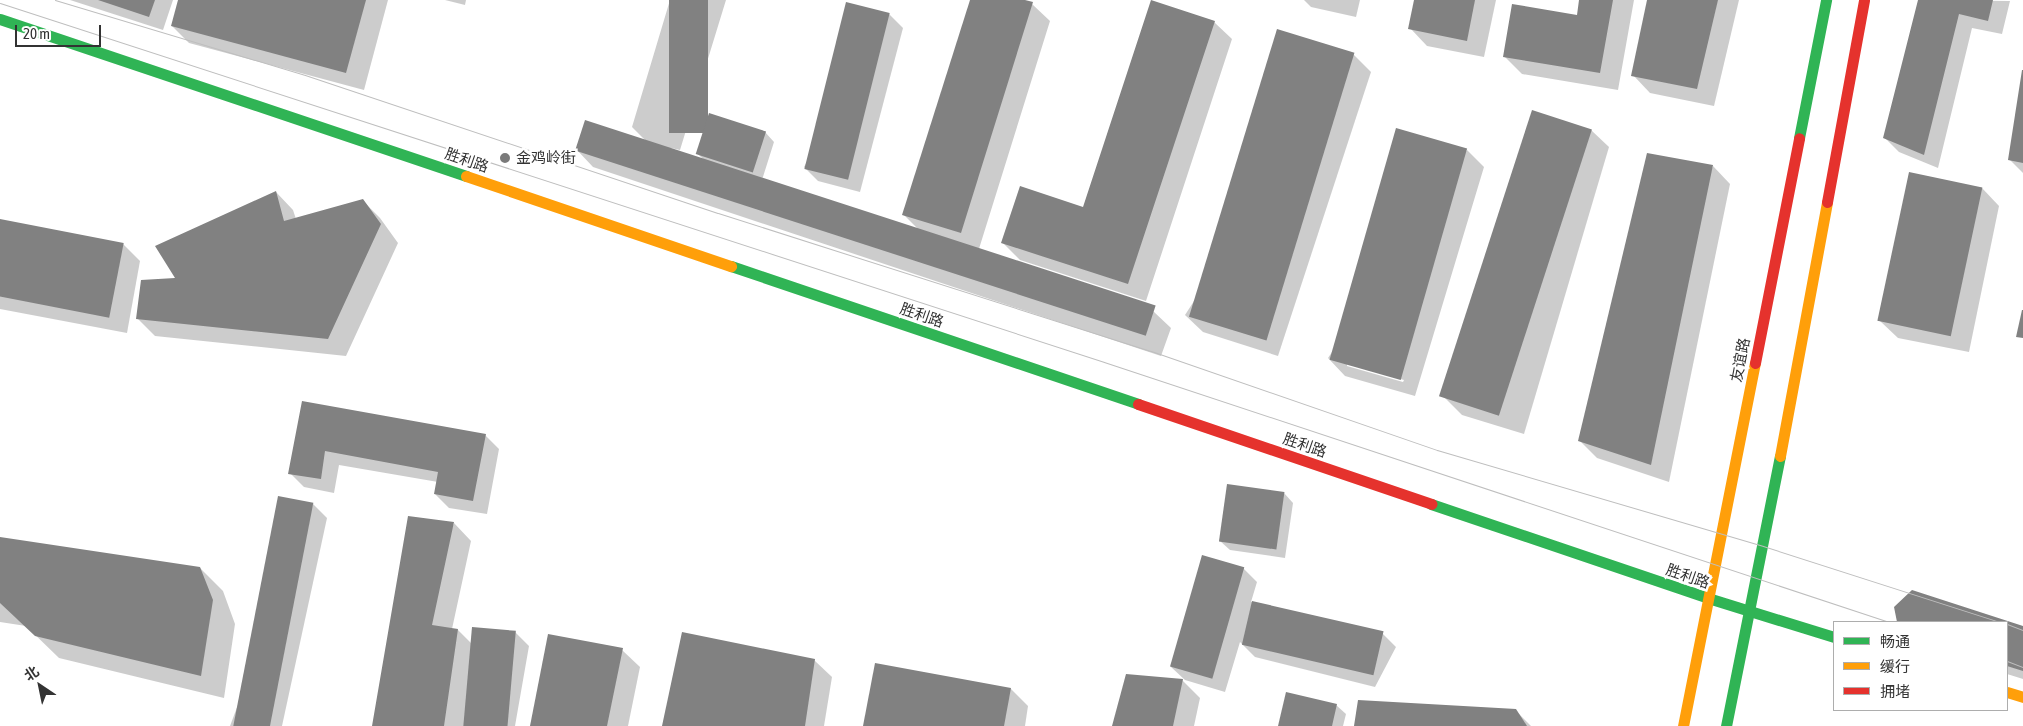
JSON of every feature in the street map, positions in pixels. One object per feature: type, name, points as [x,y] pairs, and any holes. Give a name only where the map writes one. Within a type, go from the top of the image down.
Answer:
[{"type":"street","name":"友谊路","points":[[1684,726],[1826,0]]},
{"type":"street","points":[[1726,726],[1750,610],[1864,0]]},
{"type":"street","name":"胜利路","points":[[0,19],[1708,598],[1833,637]]},
{"type":"street","points":[[2008,692],[2023,697]]},
{"type":"building","points":[[98,0],[155,0],[149,17]]},
{"type":"building","points":[[178,0],[366,0],[346,73],[171,26]]},
{"type":"building","points":[[669,0],[708,0],[708,133],[669,133]]},
{"type":"building","points":[[970,0],[1025,0],[1033,2],[961,233],[902,215]]},
{"type":"building","points":[[1151,0],[1215,21],[1128,284],[1001,243],[1020,186],[1083,207]]},
{"type":"building","points":[[1414,0],[1475,0],[1467,41],[1408,29]]},
{"type":"building","points":[[1579,0],[1613,0],[1600,73],[1503,57],[1512,4],[1577,15]]},
{"type":"building","points":[[1647,0],[1718,0],[1697,89],[1631,76]]},
{"type":"building","points":[[1918,0],[1993,0],[1988,21],[1959,14],[1924,155],[1883,138]]},
{"type":"building","points":[[846,2],[890,13],[848,180],[804,169]]},
{"type":"building","points":[[1277,29],[1354,53],[1266,341],[1189,317]]},
{"type":"building","points":[[2023,70],[2023,163],[2008,160]]},
{"type":"building","points":[[1532,110],[1592,129],[1499,416],[1439,396]]},
{"type":"building","points":[[709,113],[766,132],[753,172],[696,154]]},
{"type":"building","points":[[585,120],[1156,305],[1146,336],[575,150]]},
{"type":"building","points":[[1396,128],[1467,148],[1401,380],[1330,360]]},
{"type":"building","points":[[1647,153],[1713,165],[1651,465],[1578,441]]},
{"type":"building","points":[[1909,172],[1982,188],[1951,336],[1877,321]]},
{"type":"building","points":[[276,191],[284,221],[363,199],[381,224],[328,339],[136,319],[141,280],[175,278],[155,246]]},
{"type":"building","points":[[0,219],[124,243],[109,318],[0,296]]},
{"type":"building","points":[[2023,310],[2023,338],[2016,337]]},
{"type":"building","points":[[302,401],[486,434],[473,501],[434,494],[438,472],[325,451],[321,479],[288,474]]},
{"type":"building","points":[[1227,484],[1284,492],[1276,550],[1219,541]]},
{"type":"building","points":[[278,496],[313,503],[270,726],[233,726]]},
{"type":"building","points":[[408,516],[454,522],[432,625],[458,629],[444,726],[372,726]]},
{"type":"building","points":[[0,537],[200,567],[213,600],[201,676],[35,636],[0,603]]},
{"type":"building","points":[[1202,555],[1244,567],[1212,679],[1170,667]]},
{"type":"building","points":[[1912,590],[2008,621],[1897,621],[1894,607]]},
{"type":"building","points":[[1252,601],[1384,631],[1373,675],[1242,645]]},
{"type":"building","points":[[2008,621],[2023,626],[2023,671],[2008,666]]},
{"type":"building","points":[[472,627],[516,631],[508,726],[463,726]]},
{"type":"building","points":[[682,632],[815,659],[805,726],[662,726]]},
{"type":"building","points":[[548,634],[623,648],[607,726],[530,726]]},
{"type":"building","points":[[875,663],[1011,688],[1004,726],[863,726]]},
{"type":"building","points":[[1126,674],[1183,679],[1173,726],[1112,726]]},
{"type":"building","points":[[1286,692],[1337,704],[1332,726],[1278,726]]},
{"type":"building","points":[[1358,700],[1516,709],[1527,726],[1354,726]]},
{"type":"tram line","points":[[55,0],[305,75],[718,213],[1151,351],[1437,450],[1763,546],[1997,621]]},
{"type":"tram line","points":[[0,3],[1104,362],[1886,621]]},
{"type":"tram line","points":[[2008,624],[2023,630]]},
{"type":"tram line","points":[[2008,661],[2023,667]]},
{"type":"traffic: fast","points":[[1799,138],[1826,0]]},
{"type":"traffic: fast","points":[[0,19],[466,176]]},
{"type":"traffic: fast","points":[[731,266],[1138,404]]},
{"type":"traffic: fast","points":[[1726,726],[1780,456]]},
{"type":"traffic: fast","points":[[1431,504],[1708,598],[1833,637]]},
{"type":"traffic: slow","points":[[466,176],[731,266]]},
{"type":"traffic: slow","points":[[1780,456],[1827,202]]},
{"type":"traffic: slow","points":[[1683,726],[1755,363]]},
{"type":"traffic: slow","points":[[2008,692],[2023,697]]},
{"type":"traffic: jam","points":[[1827,202],[1864,0]]},
{"type":"traffic: jam","points":[[1755,363],[1799,138]]},
{"type":"traffic: jam","points":[[1138,404],[1431,504]]},
{"type":"place","name":"金鸡岭街","points":[[505,158]]}]
